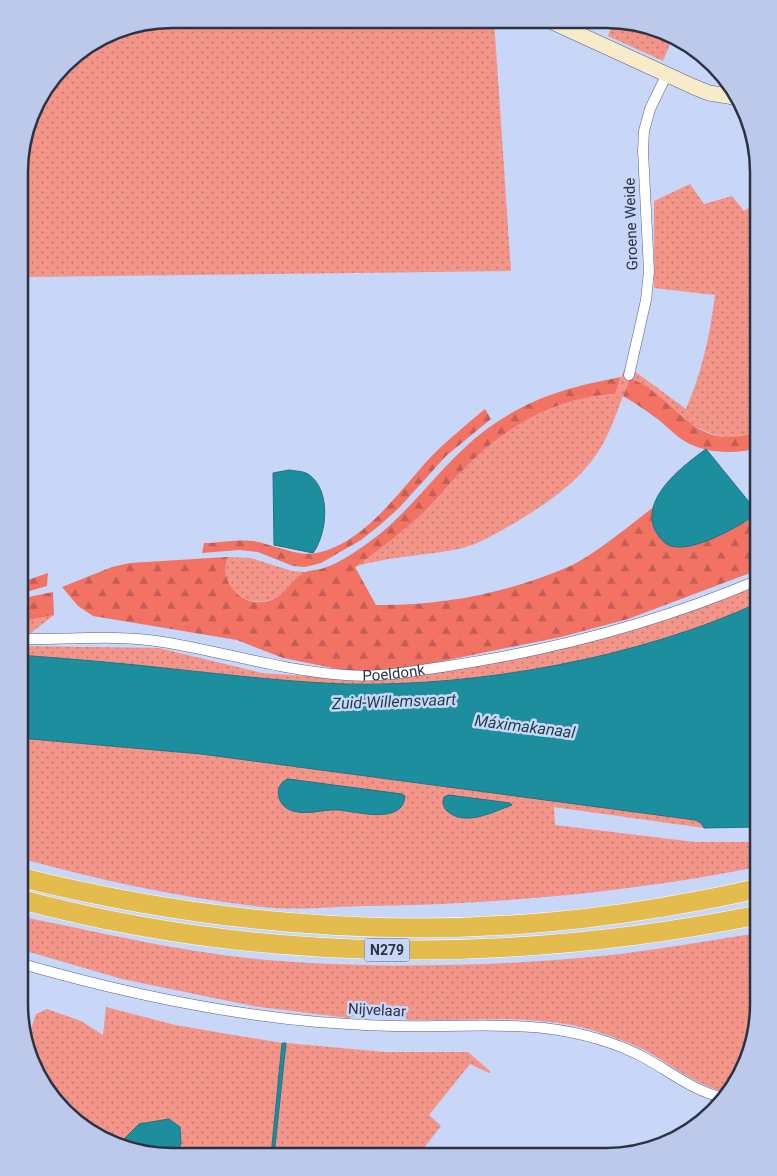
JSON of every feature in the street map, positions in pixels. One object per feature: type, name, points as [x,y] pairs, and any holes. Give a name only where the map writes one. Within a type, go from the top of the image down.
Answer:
[{"type":"highway","name":"N279","points":[[27,879],[69,890],[199,913],[297,924],[389,928],[454,928],[554,922],[646,910],[749,890]]},
{"type":"highway","name":"N279","points":[[27,901],[65,912],[249,942],[401,950],[505,947],[602,939],[679,929],[749,917]]},
{"type":"street","points":[[563,27],[709,93],[727,96]]},
{"type":"street","name":"Groene Weide","points":[[629,375],[646,300],[649,271],[643,151],[644,131],[650,109],[667,74]]},
{"type":"street","name":"Poeldonk","points":[[27,639],[113,638],[162,641],[244,660],[337,674],[383,674],[475,662],[586,639],[664,615],[750,583]]},
{"type":"street","name":"Nijvelaar","points":[[27,965],[110,988],[217,1008],[318,1022],[411,1026],[544,1028],[594,1039],[643,1057],[709,1095],[716,1096]]},
{"type":"shaded area","points":[[172,27],[494,27],[511,271],[27,277],[27,172],[30,144],[35,125],[52,92],[77,63],[117,38],[144,30]]},
{"type":"shaded area","points":[[611,28],[624,29],[642,32],[670,43],[663,61],[608,36]]},
{"type":"shaded area","points":[[690,184],[704,204],[732,196],[744,211],[750,207],[750,435],[736,438],[722,437],[707,432],[680,417],[630,378],[611,427],[596,455],[570,484],[540,507],[483,541],[467,547],[354,567],[418,518],[478,455],[495,441],[531,417],[551,408],[593,396],[615,394],[625,368],[633,370],[686,409],[705,353],[715,295],[654,288],[654,201]]},
{"type":"shaded area","points":[[227,557],[251,558],[292,571],[305,572],[275,598],[259,602],[251,601],[236,594],[227,581],[225,573]]},
{"type":"shaded area","points":[[750,586],[749,606],[662,639],[610,654],[556,665],[503,674],[449,680],[397,684],[346,684],[260,678],[27,656],[27,646],[159,648],[262,673],[347,679],[475,665]]},
{"type":"shaded area","points":[[54,615],[27,636],[27,620]]},
{"type":"shaded area","points":[[27,739],[201,754],[695,820],[701,823],[704,828],[554,807],[555,825],[695,842],[749,842],[749,869],[614,890],[469,903],[276,908],[171,893],[79,874],[27,860]],"holes":[[[279,797],[347,812],[337,810],[296,811],[289,809]]]},
{"type":"shaded area","points":[[27,918],[148,943],[214,954],[280,961],[363,965],[494,964],[579,958],[637,952],[749,934],[749,1014],[747,1032],[735,1068],[721,1091],[687,1076],[636,1046],[576,1026],[553,1022],[504,1019],[408,1020],[388,1013],[361,1014],[348,1018],[253,1006],[122,979],[27,951]]},
{"type":"shaded area","points":[[106,1007],[175,1025],[282,1043],[272,1148],[179,1148],[181,1144],[139,1124],[123,1140],[84,1119],[57,1092],[47,1076],[38,1059],[30,1032],[36,1014],[47,1009],[81,1021],[103,1035]]},
{"type":"shaded area","points":[[286,1043],[385,1052],[468,1052],[491,1072],[489,1073],[470,1064],[429,1115],[441,1126],[424,1148],[275,1148]]},
{"type":"green space","points":[[621,377],[615,394],[593,396],[551,408],[531,418],[495,441],[462,471],[418,518],[355,567],[376,605],[425,603],[474,596],[498,591],[545,576],[579,562],[590,555],[655,506],[652,516],[744,523],[750,519],[750,573],[628,619],[561,637],[433,663],[385,670],[353,672],[283,658],[237,640],[93,616],[78,606],[62,587],[112,567],[130,563],[227,557],[225,574],[234,590],[246,600],[254,602],[269,601],[281,594],[305,572],[324,568],[338,562],[376,537],[392,524],[462,450],[494,424],[540,399],[586,384]]},
{"type":"green space","points":[[630,378],[647,387],[701,430],[717,436],[735,437],[750,434],[750,449],[722,452],[694,446],[677,436],[649,412],[623,396]]},
{"type":"green space","points":[[485,409],[491,419],[446,456],[399,508],[361,540],[321,563],[305,567],[293,566],[258,552],[239,550],[202,553],[204,543],[241,540],[309,554],[333,548],[349,540],[378,516],[435,453]]},
{"type":"green space","points":[[48,573],[47,586],[27,592],[27,580]]},
{"type":"green space","points":[[53,592],[54,615],[27,620],[27,597]]},
{"type":"water","points":[[706,449],[750,503],[750,519],[703,542],[691,546],[671,546],[662,540],[655,530],[652,518],[654,506],[667,483]]},
{"type":"water","points":[[289,470],[308,474],[316,481],[321,490],[325,512],[324,524],[322,535],[313,553],[274,545],[273,473]]},
{"type":"water","points":[[749,606],[749,827],[704,828],[701,823],[695,820],[201,754],[27,739],[27,656],[324,683],[397,684],[503,674],[556,665],[610,654],[711,622]]},
{"type":"water","points":[[288,779],[402,794],[405,796],[402,805],[396,811],[387,814],[377,815],[338,810],[306,813],[288,809],[281,802],[278,793],[280,785]]},
{"type":"water","points":[[449,795],[510,803],[512,805],[479,817],[462,818],[454,816],[445,808],[443,803],[444,797]]},
{"type":"water","points":[[282,1043],[286,1043],[275,1148],[272,1148]]},
{"type":"water","points":[[169,1119],[180,1127],[181,1144],[179,1148],[153,1147],[123,1140],[139,1124]]},
{"type":"water label","name":"Zuid-Willemsvaart","points":[[394,701]]},
{"type":"water label","name":"Máximakanaal","points":[[525,726]]}]
